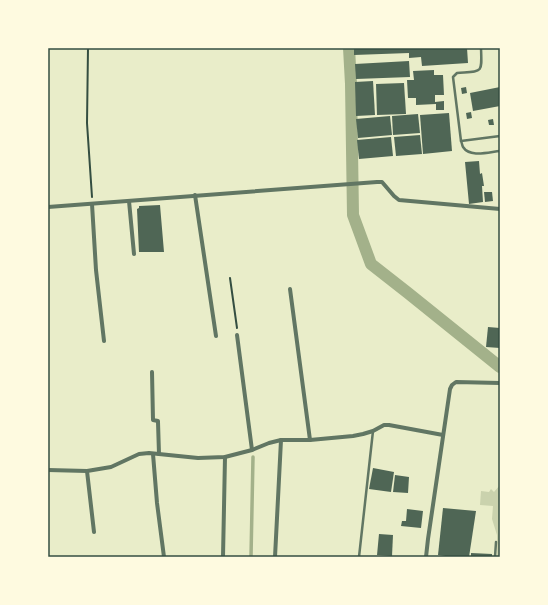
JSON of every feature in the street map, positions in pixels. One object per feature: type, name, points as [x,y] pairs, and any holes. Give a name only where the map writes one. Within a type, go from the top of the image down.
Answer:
[{"type":"street","points":[[48,207],[382,182],[399,200],[500,209]]},
{"type":"street","points":[[195,195],[216,336]]},
{"type":"street","points":[[129,201],[134,254]]},
{"type":"street","points":[[92,204],[96,270],[104,341]]},
{"type":"street","points":[[290,290],[310,440]]},
{"type":"street","points":[[237,335],[252,450]]},
{"type":"street","points":[[152,372],[153,420],[158,421],[159,454]]},
{"type":"street","points":[[426,557],[450,389],[456,382],[500,383]]},
{"type":"street","points":[[48,470],[87,471],[112,466],[139,454],[159,454],[198,458],[225,457],[281,440],[310,440],[358,435],[373,431],[384,425],[443,435]]},
{"type":"street","points":[[275,557],[281,440]]},
{"type":"street","points":[[153,454],[157,504],[164,557]]},
{"type":"street","points":[[222,557],[225,457]]},
{"type":"street","points":[[87,471],[94,532]]},
{"type":"lane","points":[[481,48],[482,67],[475,72],[457,73],[453,78],[461,141],[464,148],[470,152],[476,153],[500,150]]},
{"type":"lane","points":[[461,141],[500,136]]},
{"type":"lane","points":[[359,557],[373,431]]},
{"type":"lane","points":[[495,557],[496,542]]},
{"type":"path","points":[[88,48],[87,123],[92,204]]},
{"type":"path","points":[[230,278],[237,325],[237,335]]},
{"type":"green space","points":[[500,485],[500,557],[497,557],[497,535],[492,519],[493,506],[480,505],[481,491],[489,492],[491,489],[494,492]]},
{"type":"building","points":[[354,48],[467,48],[468,63],[422,66],[421,57],[409,58],[409,53],[354,55]]},
{"type":"building","points":[[409,61],[410,77],[356,79],[355,64]]},
{"type":"building","points":[[434,70],[434,75],[443,75],[444,95],[435,95],[435,102],[444,101],[444,110],[436,110],[436,104],[416,105],[416,98],[408,98],[407,80],[414,80],[413,71]]},
{"type":"building","points":[[373,81],[375,115],[356,116],[355,82]]},
{"type":"building","points":[[404,83],[406,114],[377,115],[376,84]]},
{"type":"building","points":[[466,87],[467,93],[462,94],[461,88]]},
{"type":"building","points":[[500,87],[500,106],[473,111],[470,93]]},
{"type":"building","points":[[471,112],[472,118],[467,119],[466,113]]},
{"type":"building","points":[[449,113],[452,151],[423,154],[420,115]]},
{"type":"building","points":[[418,114],[420,133],[393,135],[392,116]]},
{"type":"building","points":[[390,116],[392,135],[358,138],[356,119]]},
{"type":"building","points":[[493,119],[494,125],[489,125],[488,120]]},
{"type":"building","points":[[420,135],[422,154],[396,156],[394,137]]},
{"type":"building","points":[[391,137],[393,156],[359,159],[357,140]]},
{"type":"building","points":[[479,161],[480,174],[482,173],[484,186],[482,186],[483,202],[469,204],[465,162]]},
{"type":"building","points":[[484,192],[492,192],[493,201],[485,202]]},
{"type":"building","points":[[160,205],[164,252],[139,252],[137,209],[139,206]]},
{"type":"building","points":[[488,327],[500,328],[500,348],[486,347]]},
{"type":"building","points":[[373,468],[394,472],[391,492],[369,489]]},
{"type":"building","points":[[395,475],[409,477],[408,493],[393,492]]},
{"type":"building","points":[[443,508],[476,511],[469,557],[438,555]]},
{"type":"building","points":[[407,509],[423,511],[421,528],[401,526],[402,521],[406,521]]},
{"type":"building","points":[[379,534],[393,535],[392,556],[377,555]]},
{"type":"building","points":[[471,553],[492,554],[492,557],[471,557]]},
{"type":"waterway","points":[[349,48],[353,215],[371,264],[500,367]]},
{"type":"waterway","points":[[251,557],[253,457]]}]
